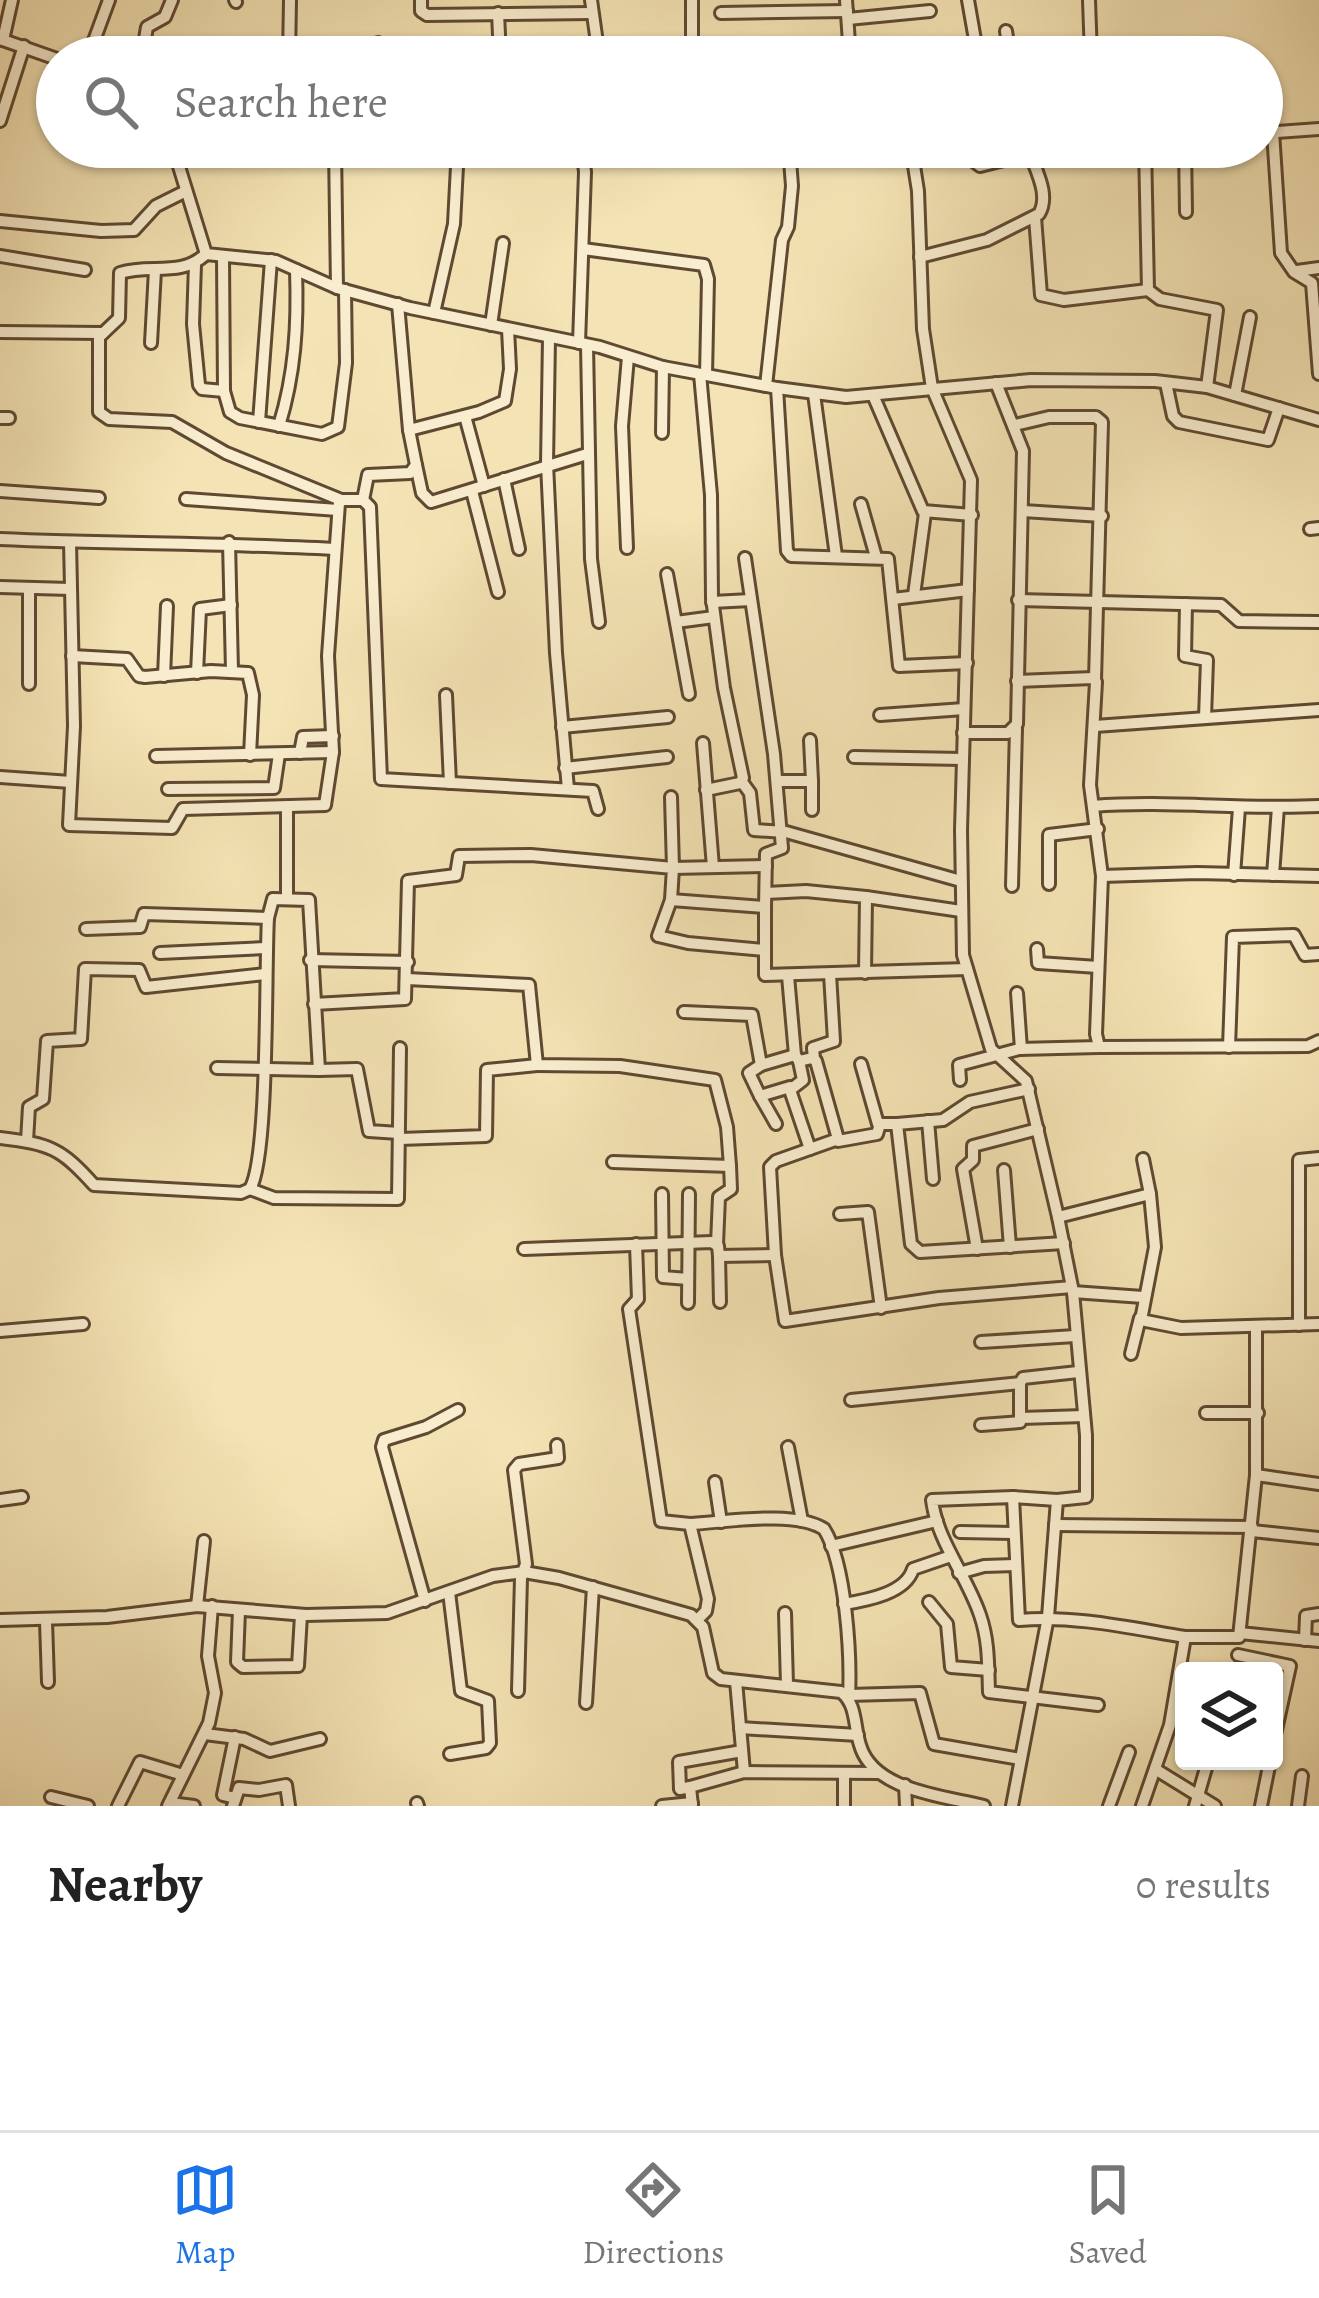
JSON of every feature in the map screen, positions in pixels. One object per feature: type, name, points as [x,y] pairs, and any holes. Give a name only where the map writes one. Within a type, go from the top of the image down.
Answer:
[{"type":"street","points":[[12,0],[2,39],[36,51]]},
{"type":"street","points":[[96,36],[109,0]]},
{"type":"street","points":[[146,36],[147,27],[165,17],[172,0]]},
{"type":"street","points":[[289,36],[290,0]]},
{"type":"street","points":[[421,0],[427,15],[468,7],[498,13],[514,6],[591,7]]},
{"type":"street","points":[[692,0],[692,36]]},
{"type":"street","points":[[968,0],[974,36]]},
{"type":"street","points":[[1089,0],[1090,36]]},
{"type":"street","points":[[721,13],[742,6],[930,11]]},
{"type":"street","points":[[498,13],[499,36]]},
{"type":"street","points":[[1006,31],[1007,36]]},
{"type":"street","points":[[0,122],[24,46]]},
{"type":"street","points":[[1283,131],[1319,129]]},
{"type":"street","points":[[179,168],[206,254]]},
{"type":"street","points":[[223,257],[224,391],[230,412],[322,434],[338,428],[346,363],[336,168]]},
{"type":"street","points":[[434,313],[454,224],[457,168]]},
{"type":"street","points":[[582,168],[587,454],[599,622]]},
{"type":"street","points":[[791,168],[771,387],[785,547],[791,556],[889,560],[900,667],[967,663]]},
{"type":"street","points":[[914,168],[923,329],[932,388],[971,480],[961,880],[967,969],[998,1055],[1022,1074],[1029,1089],[1064,1243],[1084,1416],[1086,1499],[1012,1497],[934,1500],[931,1504],[980,1613],[991,1694],[1098,1705]]},
{"type":"street","points":[[920,257],[987,240],[1034,217],[1044,207],[1035,168]]},
{"type":"street","points":[[1145,168],[1148,290]]},
{"type":"street","points":[[1185,168],[1186,212]]},
{"type":"street","points":[[1272,168],[1281,253],[1294,272],[1312,283],[1319,374]]},
{"type":"street","points":[[0,221],[134,230],[146,214],[186,190]]},
{"type":"street","points":[[1034,217],[1041,296],[1064,300],[1148,290],[1160,299],[1217,310],[1208,387]]},
{"type":"street","points":[[491,325],[503,243]]},
{"type":"street","points":[[583,249],[704,265],[709,279],[703,374],[712,602],[754,830],[782,831],[961,880]]},
{"type":"street","points":[[206,254],[271,260],[341,289],[434,313],[583,344],[663,367],[814,394],[846,398],[1080,378],[1208,387],[1319,420]]},
{"type":"street","points":[[206,254],[195,264],[120,273],[119,318],[99,338],[98,404],[103,417],[172,422],[226,453],[340,505]]},
{"type":"street","points":[[0,256],[85,271]]},
{"type":"street","points":[[260,422],[271,260]]},
{"type":"street","points":[[195,264],[193,324],[199,385],[224,391]]},
{"type":"street","points":[[1294,272],[1319,268]]},
{"type":"street","points":[[152,343],[155,270]]},
{"type":"street","points":[[279,426],[293,366],[296,270]]},
{"type":"street","points":[[398,304],[409,430],[425,499],[431,502],[478,489],[587,454]]},
{"type":"street","points":[[1235,395],[1250,317]]},
{"type":"street","points":[[409,430],[505,401],[510,369],[508,329]]},
{"type":"street","points":[[0,332],[103,332]]},
{"type":"street","points":[[549,338],[547,464],[568,789]]},
{"type":"street","points":[[627,548],[622,426],[628,357]]},
{"type":"street","points":[[662,433],[663,367]]},
{"type":"street","points":[[996,383],[1023,451],[1012,886]]},
{"type":"street","points":[[1166,383],[1173,416],[1179,422],[1268,440],[1279,408]]},
{"type":"street","points":[[814,394],[836,556]]},
{"type":"street","points":[[884,394],[925,513],[914,595]]},
{"type":"street","points":[[465,416],[498,592]]},
{"type":"street","points":[[1015,425],[1049,417],[1100,419],[1103,427],[1090,785],[1102,876],[1096,1034],[1100,1047]]},
{"type":"street","points":[[363,500],[368,475],[410,472],[416,465]]},
{"type":"street","points":[[503,479],[519,549]]},
{"type":"street","points":[[0,491],[99,498]]},
{"type":"street","points":[[186,499],[340,505],[363,500]]},
{"type":"street","points":[[363,500],[370,507],[380,777],[595,791],[598,809]]},
{"type":"street","points":[[862,504],[876,557]]},
{"type":"street","points":[[70,542],[71,826],[172,828],[183,809],[327,803],[333,752],[328,656],[340,505]]},
{"type":"street","points":[[1023,511],[1102,517]]},
{"type":"street","points":[[925,513],[972,515]]},
{"type":"street","points":[[0,539],[229,542],[334,549]]},
{"type":"street","points":[[229,542],[232,671]]},
{"type":"street","points":[[745,558],[782,831],[782,848],[767,852],[763,972],[788,976],[967,969]]},
{"type":"street","points":[[667,574],[689,694]]},
{"type":"street","points":[[0,587],[70,590]]},
{"type":"street","points":[[29,588],[29,684]]},
{"type":"street","points":[[893,599],[968,590]]},
{"type":"street","points":[[712,602],[751,600]]},
{"type":"street","points":[[1018,600],[1224,606],[1231,618],[1239,620],[1319,622]]},
{"type":"street","points":[[1186,604],[1185,656],[1208,661],[1205,718]]},
{"type":"street","points":[[197,673],[200,609],[231,605]]},
{"type":"street","points":[[164,676],[166,606]]},
{"type":"street","points":[[676,622],[714,617]]},
{"type":"street","points":[[72,656],[127,659],[139,676],[244,670],[251,678],[250,755]]},
{"type":"street","points":[[1017,681],[1095,680]]},
{"type":"street","points":[[446,695],[450,783]]},
{"type":"street","points":[[880,715],[964,709]]},
{"type":"street","points":[[1095,726],[1319,710]]},
{"type":"street","points":[[562,727],[668,717]]},
{"type":"street","points":[[963,733],[1016,729]]},
{"type":"street","points":[[300,753],[303,737],[333,736]]},
{"type":"street","points":[[810,740],[812,810]]},
{"type":"street","points":[[703,743],[713,867]]},
{"type":"street","points":[[156,756],[333,752]]},
{"type":"street","points":[[168,788],[274,788],[279,754]]},
{"type":"street","points":[[565,768],[667,757]]},
{"type":"street","points":[[854,757],[962,759]]},
{"type":"street","points":[[0,777],[71,782]]},
{"type":"street","points":[[776,781],[812,781]]},
{"type":"street","points":[[706,790],[742,782]]},
{"type":"street","points":[[671,797],[671,900],[658,936],[765,950]]},
{"type":"street","points":[[1093,806],[1319,806]]},
{"type":"street","points":[[287,807],[287,898]]},
{"type":"street","points":[[1273,875],[1278,807]]},
{"type":"street","points":[[1234,875],[1239,808]]},
{"type":"street","points":[[1049,884],[1048,835],[1098,829]]},
{"type":"street","points":[[314,1004],[403,1000],[408,881],[454,876],[459,856],[531,855],[673,868],[766,866]]},
{"type":"street","points":[[1102,876],[1319,876]]},
{"type":"street","points":[[671,900],[765,900],[806,891],[962,911]]},
{"type":"street","points":[[865,973],[866,897]]},
{"type":"street","points":[[0,1138],[68,1156],[94,1185],[241,1193],[250,1189],[255,1180],[263,1072],[269,902],[287,898],[309,900],[319,1070]]},
{"type":"street","points":[[86,929],[140,927],[142,914],[268,918]]},
{"type":"street","points":[[1229,1047],[1233,937],[1294,934],[1305,955],[1319,954]]},
{"type":"street","points":[[160,953],[266,948]]},
{"type":"street","points":[[1037,949],[1037,962],[1098,968]]},
{"type":"street","points":[[310,960],[408,962]]},
{"type":"street","points":[[27,1142],[29,1107],[43,1099],[47,1041],[81,1039],[85,969],[139,970],[146,987],[265,974]]},
{"type":"street","points":[[830,974],[834,1041],[813,1048],[838,1141]]},
{"type":"street","points":[[760,1096],[803,1080],[788,976]]},
{"type":"street","points":[[407,979],[529,985],[536,1065]]},
{"type":"street","points":[[1017,992],[1020,1049]]},
{"type":"street","points":[[685,1012],[750,1013],[760,1066]]},
{"type":"street","points":[[960,1080],[959,1064],[1020,1049],[1308,1046],[1319,1041]]},
{"type":"street","points":[[250,1189],[274,1198],[397,1200],[400,1048]]},
{"type":"street","points":[[776,1124],[749,1073],[797,1058],[814,1059]]},
{"type":"street","points":[[861,1064],[877,1134],[810,1149],[770,1167],[775,1255],[787,1322],[939,1298],[1072,1290],[1143,1297]]},
{"type":"street","points":[[217,1068],[263,1072],[357,1069],[369,1131],[400,1136],[486,1136],[487,1070],[620,1066],[712,1077],[727,1127],[731,1189],[719,1197],[720,1302]]},
{"type":"street","points":[[790,1087],[810,1149]]},
{"type":"street","points":[[878,1124],[950,1118],[970,1102],[1029,1089]]},
{"type":"street","points":[[928,1121],[933,1179]]},
{"type":"street","points":[[897,1124],[912,1248],[920,1252],[1064,1243]]},
{"type":"street","points":[[976,1249],[963,1169],[973,1160],[973,1146],[1038,1129]]},
{"type":"street","points":[[1300,1324],[1299,1160],[1319,1158]]},
{"type":"street","points":[[1131,1354],[1155,1247],[1143,1159]]},
{"type":"street","points":[[613,1162],[730,1166]]},
{"type":"street","points":[[1004,1170],[1010,1247]]},
{"type":"street","points":[[662,1194],[664,1279],[688,1280]]},
{"type":"street","points":[[688,1194],[688,1303]]},
{"type":"street","points":[[1058,1217],[1150,1195]]},
{"type":"street","points":[[1300,1209],[1319,1210]]},
{"type":"street","points":[[841,1214],[868,1212],[881,1308]]},
{"type":"street","points":[[524,1249],[687,1243],[775,1255]]},
{"type":"street","points":[[636,1244],[638,1299],[629,1310],[661,1521],[802,1521],[824,1529],[844,1604],[849,1696],[864,1756],[879,1773],[905,1785],[984,1806]]},
{"type":"street","points":[[1140,1318],[1180,1328],[1319,1324]]},
{"type":"street","points":[[0,1330],[83,1324]]},
{"type":"street","points":[[1236,1662],[1256,1475],[1256,1326]]},
{"type":"street","points":[[981,1342],[1075,1336]]},
{"type":"street","points":[[981,1425],[1018,1423],[1023,1378],[1078,1372]]},
{"type":"street","points":[[851,1400],[1020,1383]]},
{"type":"street","points":[[425,1601],[382,1447],[384,1440],[426,1427],[458,1410]]},
{"type":"street","points":[[1206,1413],[1258,1413]]},
{"type":"street","points":[[1021,1418],[1084,1416]]},
{"type":"street","points":[[518,1691],[524,1572],[515,1467],[558,1458],[557,1444]]},
{"type":"street","points":[[788,1447],[802,1521]]},
{"type":"street","points":[[1256,1475],[1319,1484]]},
{"type":"street","points":[[715,1482],[721,1522]]},
{"type":"street","points":[[0,1500],[22,1497]]},
{"type":"street","points":[[1012,1497],[1019,1621],[1048,1617],[1184,1637],[1319,1641]]},
{"type":"street","points":[[1012,1806],[1048,1617],[1057,1500]]},
{"type":"street","points":[[831,1546],[938,1521]]},
{"type":"street","points":[[690,1524],[708,1599],[698,1619]]},
{"type":"street","points":[[1055,1525],[1252,1529],[1319,1538]]},
{"type":"street","points":[[960,1532],[1013,1533]]},
{"type":"street","points":[[197,1606],[204,1541]]},
{"type":"street","points":[[844,1604],[878,1597],[908,1580],[913,1569],[951,1556]]},
{"type":"street","points":[[959,1573],[1015,1565]]},
{"type":"street","points":[[0,1621],[46,1622],[197,1606],[301,1615],[387,1613],[493,1576],[524,1572],[698,1619]]},
{"type":"street","points":[[586,1703],[593,1587]]},
{"type":"street","points":[[448,1592],[461,1691],[488,1701],[490,1743],[486,1748],[450,1754]]},
{"type":"street","points":[[929,1602],[947,1624],[951,1667],[989,1670]]},
{"type":"street","points":[[194,1806],[169,1804],[205,1734],[214,1693],[208,1656],[212,1606]]},
{"type":"street","points":[[239,1610],[237,1662],[243,1666],[298,1666],[301,1615]]},
{"type":"street","points":[[785,1613],[787,1685]]},
{"type":"street","points":[[1305,1640],[1306,1616],[1319,1614]]},
{"type":"street","points":[[698,1619],[712,1673],[721,1679],[834,1689],[849,1696],[920,1693],[935,1745],[1021,1759]]},
{"type":"street","points":[[46,1622],[48,1682]]},
{"type":"street","points":[[1182,1662],[1184,1637]]},
{"type":"street","points":[[1238,1654],[1273,1662]]},
{"type":"street","points":[[1283,1664],[1290,1666],[1283,1698]]},
{"type":"street","points":[[736,1681],[744,1772]]},
{"type":"street","points":[[740,1728],[858,1736]]},
{"type":"street","points":[[1142,1806],[1175,1730]]},
{"type":"street","points":[[205,1734],[235,1737],[270,1751],[320,1739]]},
{"type":"street","points":[[235,1737],[224,1794],[234,1802],[239,1788],[286,1785],[289,1806]]},
{"type":"street","points":[[742,1751],[679,1762],[680,1789],[744,1772],[879,1773]]},
{"type":"street","points":[[1109,1806],[1129,1752]]},
{"type":"street","points":[[118,1806],[140,1762],[183,1775]]},
{"type":"street","points":[[1155,1769],[1197,1801],[1215,1806]]},
{"type":"street","points":[[1197,1801],[1206,1770]]},
{"type":"street","points":[[1261,1806],[1268,1770]]},
{"type":"street","points":[[844,1775],[844,1806]]},
{"type":"street","points":[[1298,1806],[1303,1776]]},
{"type":"street","points":[[905,1785],[906,1806]]},
{"type":"street","points":[[662,1806],[692,1804],[690,1787]]},
{"type":"street","points":[[51,1797],[88,1806]]}]
